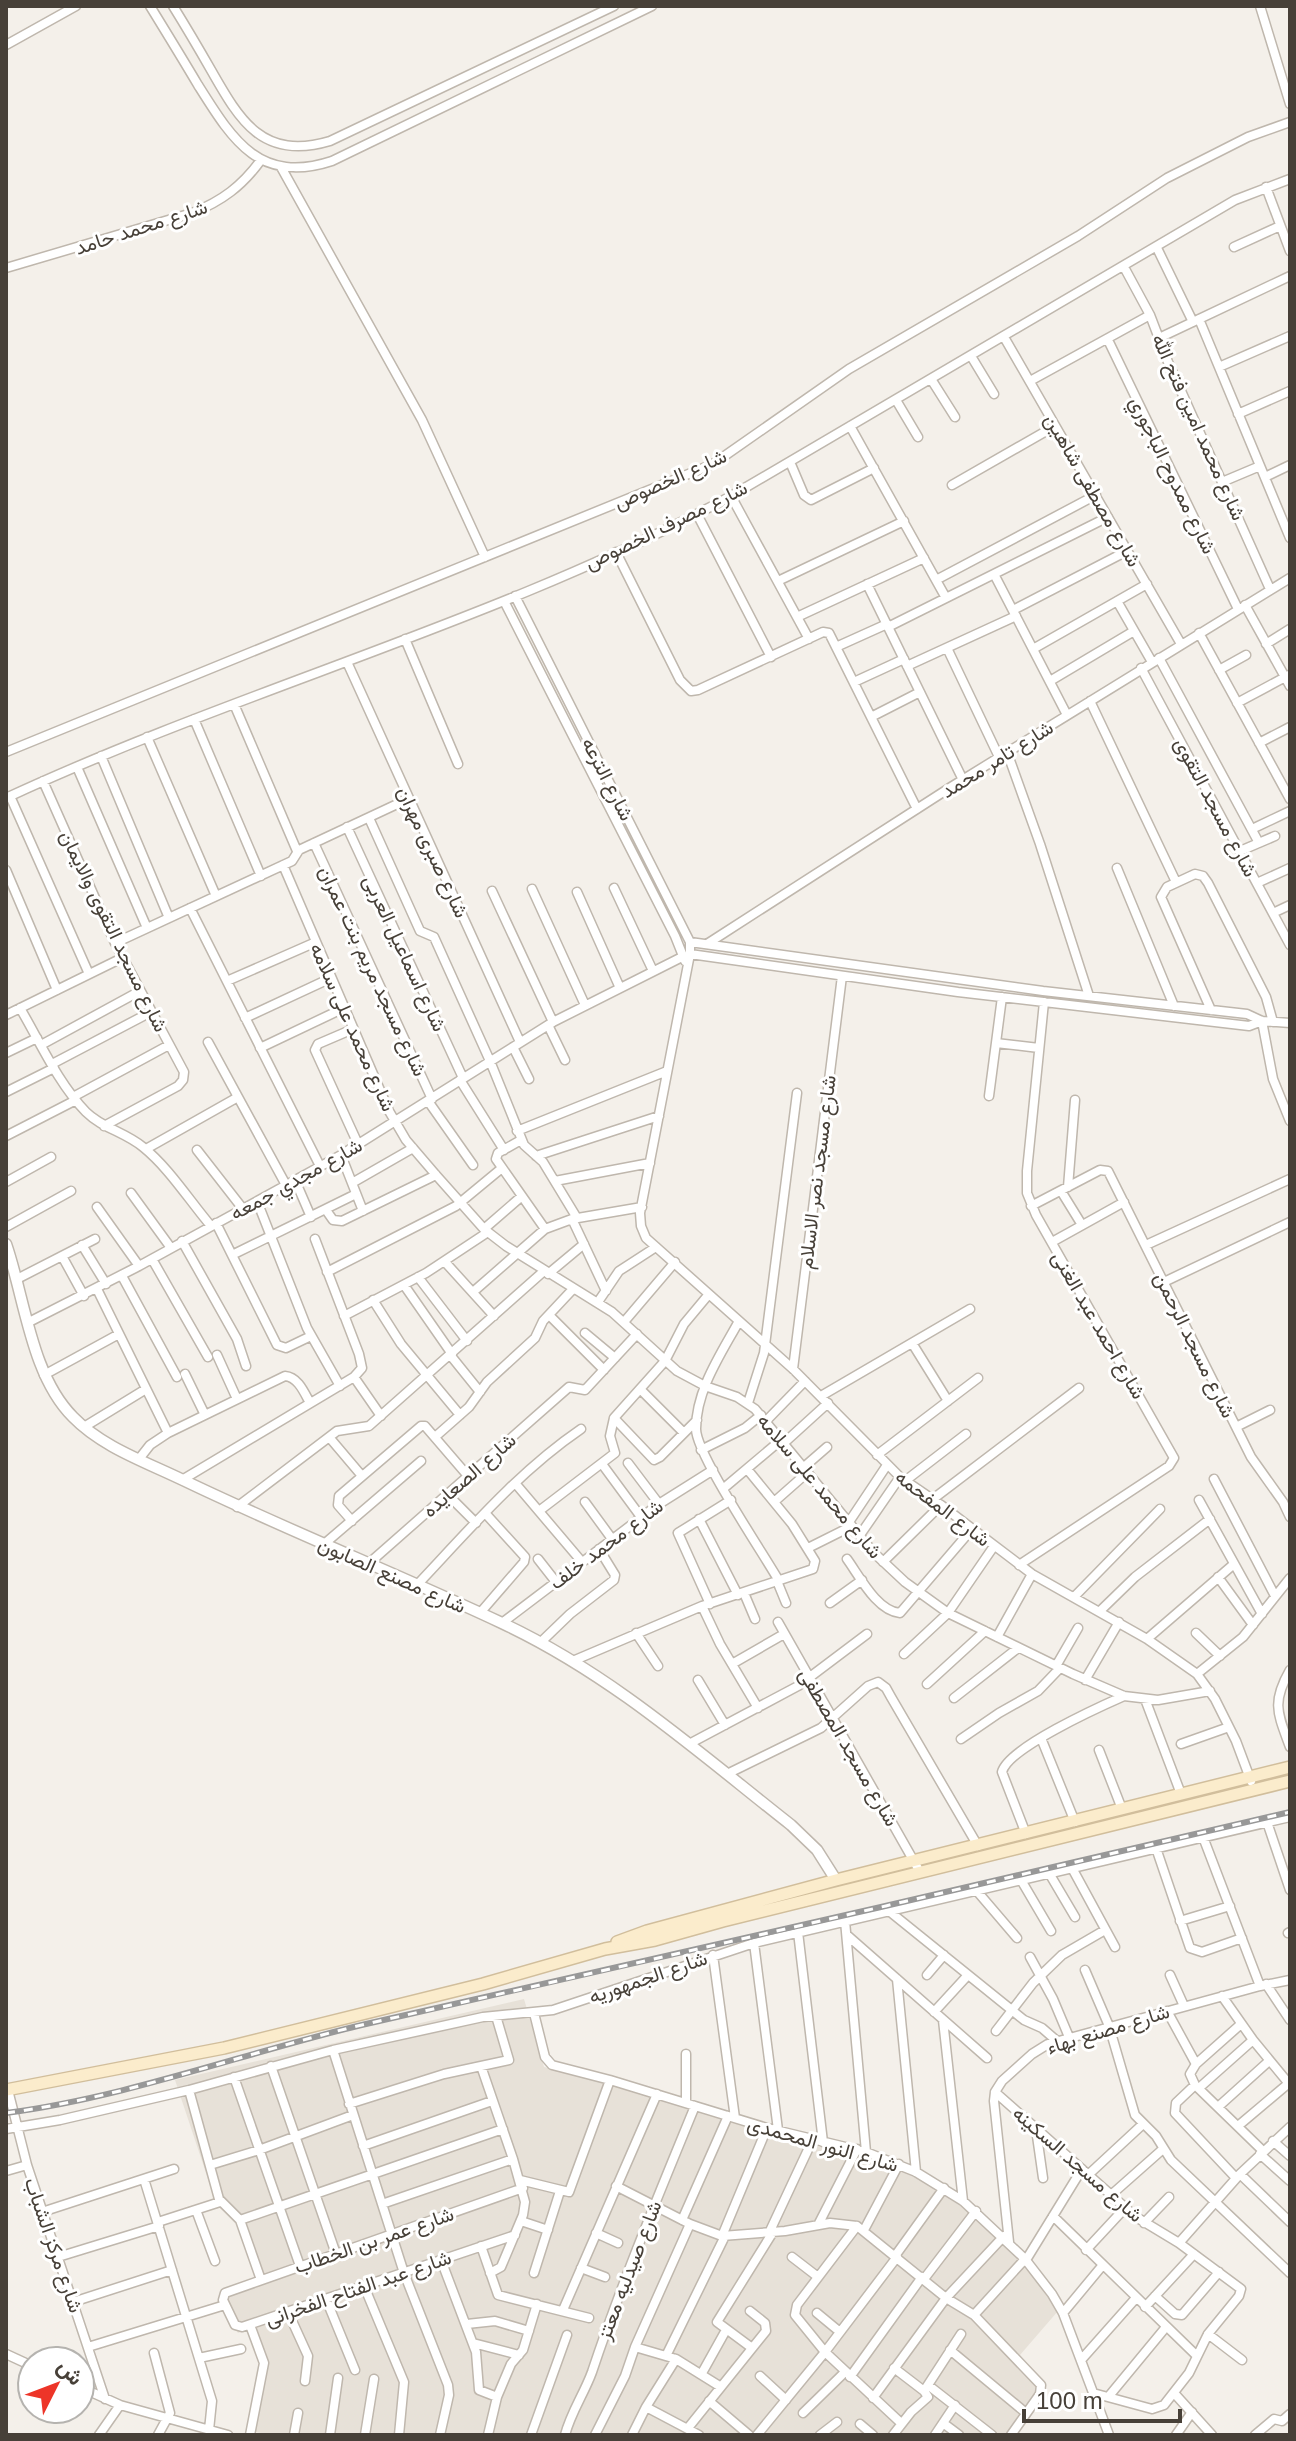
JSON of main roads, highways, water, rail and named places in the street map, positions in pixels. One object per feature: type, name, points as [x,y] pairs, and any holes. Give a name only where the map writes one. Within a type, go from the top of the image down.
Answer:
[{"type":"main road","name":"شارع الجمهوريه","points":[[766,1904],[836,1880],[917,1867],[978,1846],[1290,1767]]},
{"type":"main road","name":"شارع الجمهوريه","points":[[7,2090],[224,2048],[483,1984],[605,1949],[647,1931],[1290,1781]]},
{"type":"railway","points":[[6,2113],[52,2106],[142,2085],[366,2024],[1290,1812]]}]
